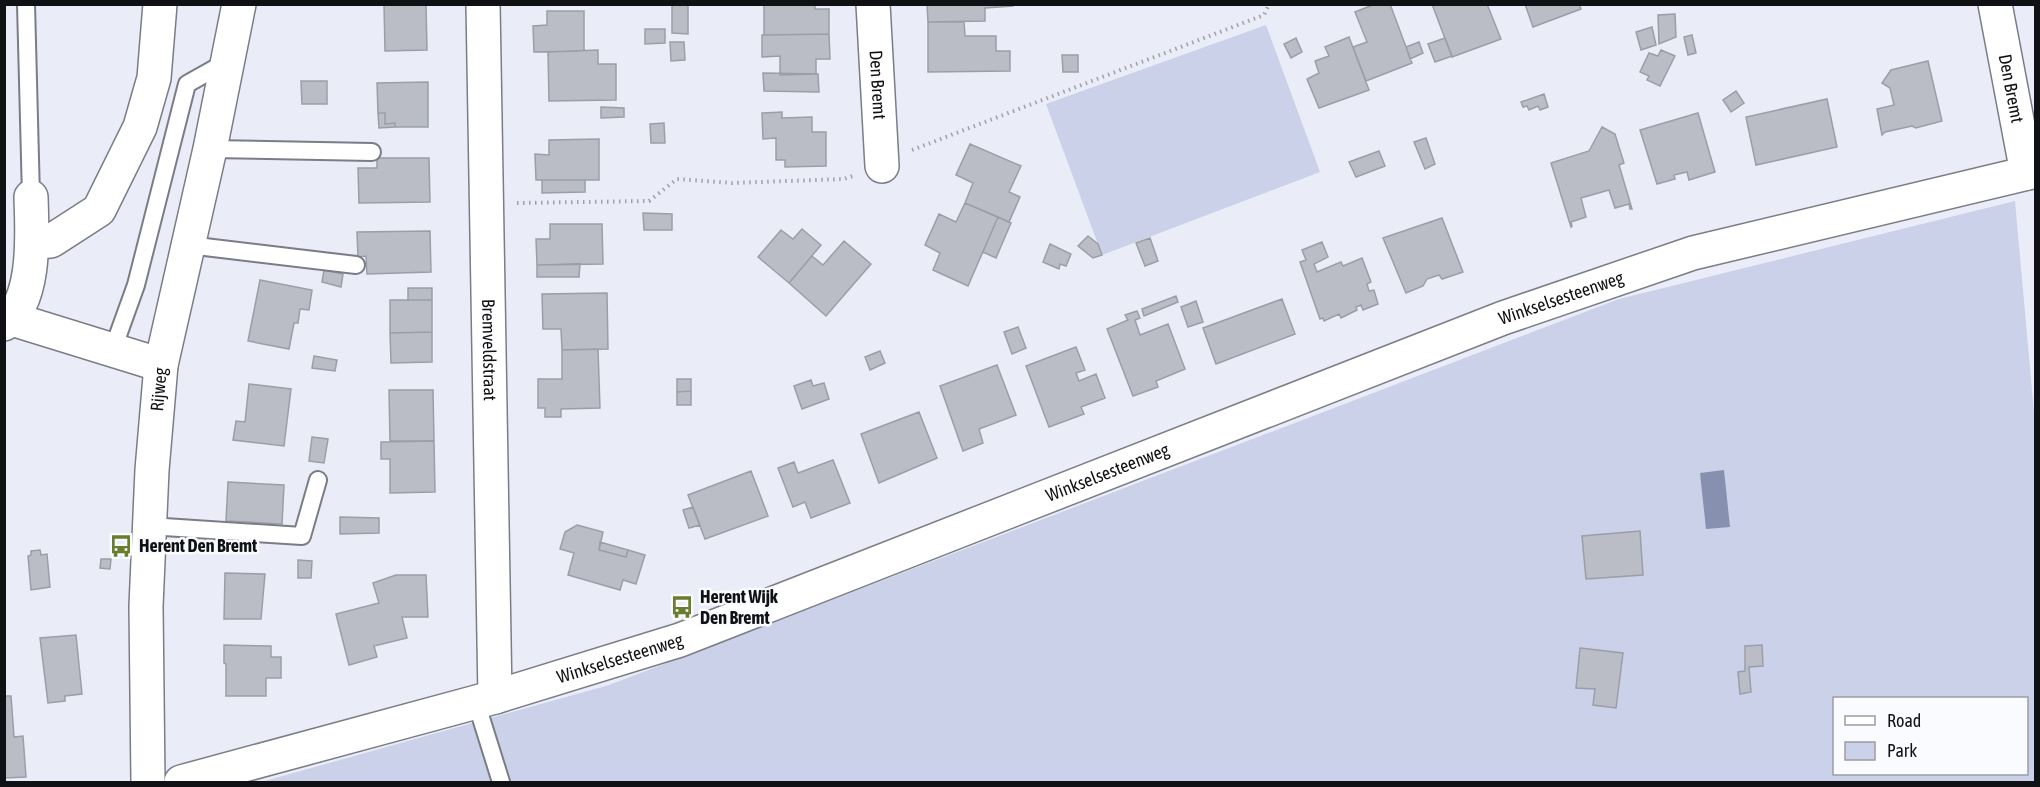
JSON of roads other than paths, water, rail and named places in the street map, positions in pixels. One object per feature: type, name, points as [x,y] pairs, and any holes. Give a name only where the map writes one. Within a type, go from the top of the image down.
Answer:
[{"type":"street","points":[[32,242],[51,241],[99,210],[140,127],[154,78],[160,4]]},
{"type":"street","name":"Rijweg","points":[[148,783],[146,606],[152,470],[161,365],[210,149],[239,4]]},
{"type":"street","name":"Bremveldstraat","points":[[483,4],[485,700]]},
{"type":"street","name":"Den Bremt","points":[[873,4],[882,166]]},
{"type":"street","name":"Den Bremt","points":[[1995,4],[2031,172]]},
{"type":"street","name":"Winkselsesteenweg","points":[[181,783],[485,700],[680,640],[1503,318],[1693,253],[2031,172]]},
{"type":"street","points":[[31,196],[32,242],[27,286],[8,321],[113,349],[161,365]]},
{"type":"lane","points":[[27,4],[31,196]]},
{"type":"lane","points":[[113,349],[134,292],[187,84],[228,61]]},
{"type":"lane","points":[[210,149],[372,152]]},
{"type":"lane","points":[[188,245],[356,265]]},
{"type":"lane","points":[[149,526],[302,536],[318,480]]},
{"type":"lane","points":[[485,700],[501,783]]},
{"type":"place","name":"Herent Den Bremt","points":[[121,546]]},
{"type":"place","name":"Herent Wijk Den Bremt","points":[[682,607]]}]
